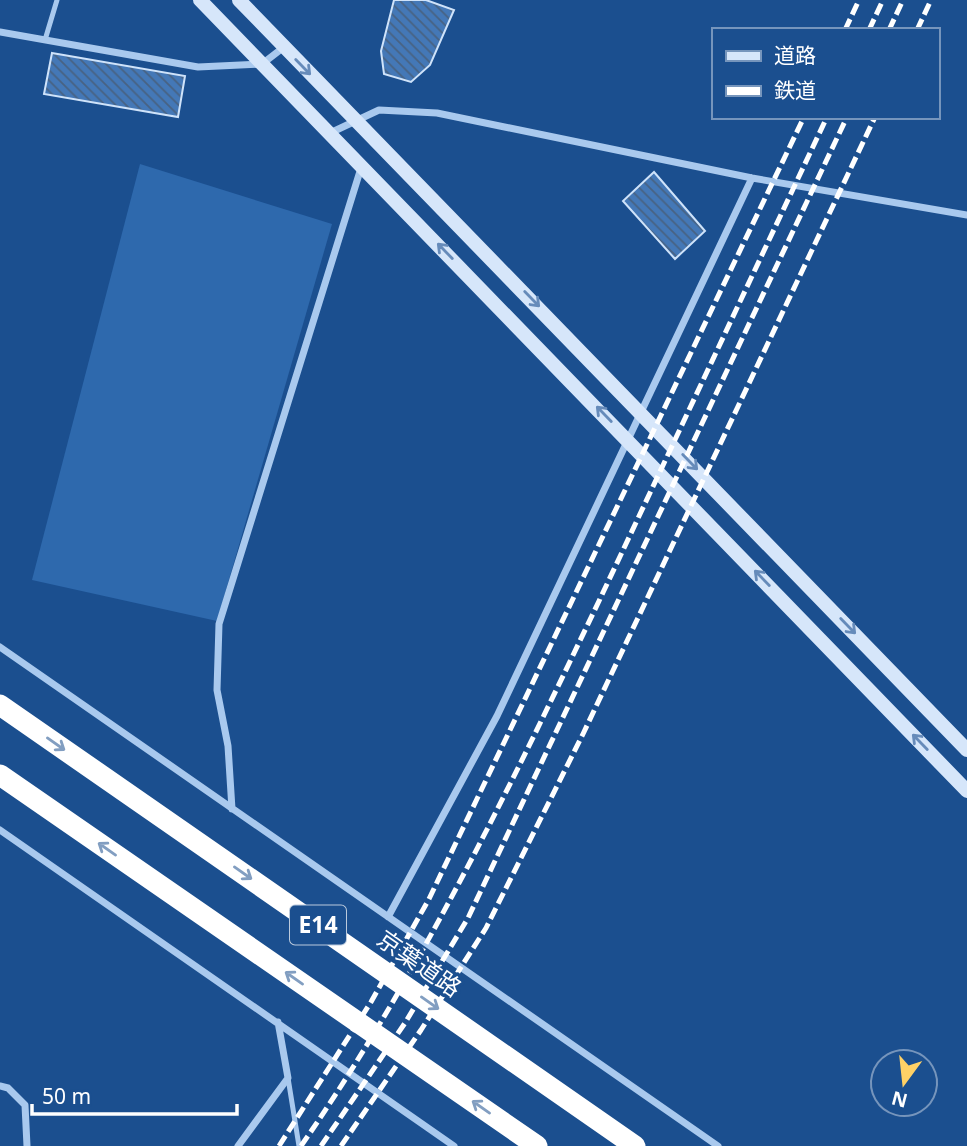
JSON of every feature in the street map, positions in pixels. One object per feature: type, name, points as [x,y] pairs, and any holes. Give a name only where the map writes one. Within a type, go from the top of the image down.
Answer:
[{"type":"highway","name":"京葉道路","points":[[0,705],[635,1146]]},
{"type":"highway","name":"E14","points":[[0,775],[537,1146]]},
{"type":"street","points":[[200,0],[967,791]]},
{"type":"street","points":[[240,0],[967,750]]},
{"type":"street","points":[[0,32],[198,66],[262,64],[284,47]]},
{"type":"street","points":[[330,133],[354,119],[379,110],[437,113],[752,178],[967,215]]},
{"type":"street","points":[[232,809],[228,746],[217,690],[219,624],[362,165]]},
{"type":"street","points":[[388,917],[496,716],[752,178]]},
{"type":"street","points":[[0,647],[718,1146]]},
{"type":"street","points":[[0,830],[454,1146]]},
{"type":"street","points":[[238,1146],[288,1078],[278,1022]]},
{"type":"street","points":[[0,1086],[8,1088],[25,1105],[27,1146]]},
{"type":"lane","points":[[45,40],[57,0]]},
{"type":"lane","points":[[288,1078],[299,1146]]},
{"type":"shaded area","points":[[140,164],[332,224],[217,621],[32,580]]},
{"type":"building","points":[[394,0],[426,0],[454,10],[430,65],[411,82],[384,74],[381,51]]},
{"type":"building","points":[[52,53],[185,76],[178,117],[44,94]]},
{"type":"building","points":[[654,172],[705,231],[675,259],[623,201]]},
{"type":"railway","points":[[846,28],[859,0]]},
{"type":"railway","points":[[870,28],[883,0]]},
{"type":"railway","points":[[890,28],[903,0]]},
{"type":"railway","points":[[918,28],[931,0]]},
{"type":"railway","points":[[279,1146],[371,1002],[429,899],[803,119]]},
{"type":"railway","points":[[301,1146],[385,1015],[424,948],[497,810],[599,601],[826,119]]},
{"type":"railway","points":[[321,1146],[405,1023],[468,918],[846,119]]},
{"type":"railway","points":[[341,1146],[421,1030],[486,928],[583,734],[874,119]]}]
